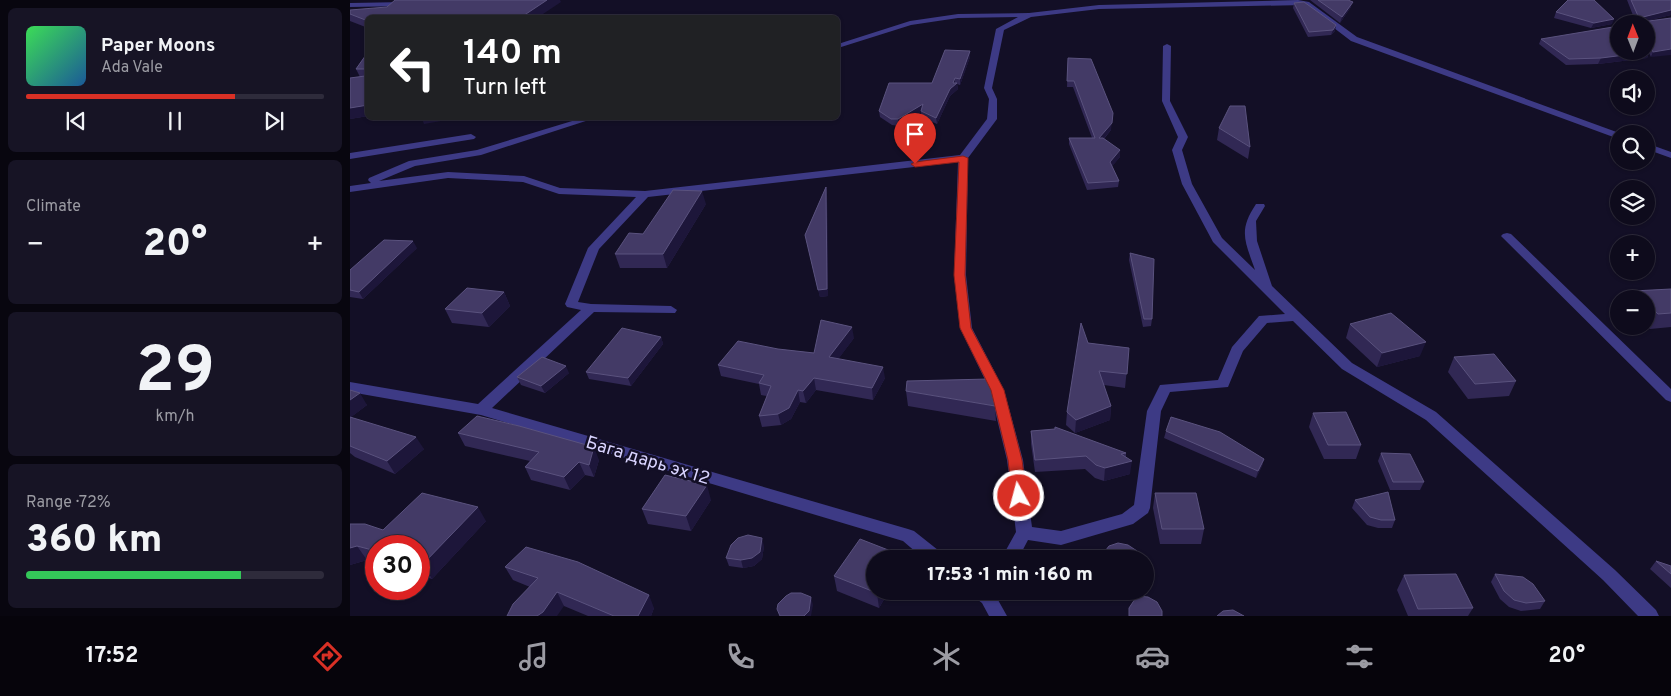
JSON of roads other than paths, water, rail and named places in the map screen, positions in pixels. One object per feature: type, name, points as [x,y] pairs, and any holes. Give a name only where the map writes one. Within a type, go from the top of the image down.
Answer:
[{"type":"street","points":[[840,45],[910,24],[958,16],[1030,16],[1099,7],[1304,1],[1354,39],[1610,133]]},
{"type":"street","points":[[350,5],[415,4]]},
{"type":"street","points":[[1014,550],[1024,533],[1015,460],[997,390],[966,328],[960,275],[963,158],[992,119],[993,99],[988,88],[1000,29],[1030,16]]},
{"type":"street","points":[[1167,46],[1164,83],[1166,104],[1183,137],[1177,150],[1187,184],[1217,240],[1347,366],[1431,416],[1609,575],[1650,616]]},
{"type":"street","points":[[351,188],[412,163],[478,154],[584,120]]},
{"type":"street","points":[[350,156],[471,136]]},
{"type":"street","points":[[1655,149],[1671,155]]},
{"type":"street","points":[[351,188],[411,178],[448,175],[524,179],[559,191],[645,194],[963,158]]},
{"type":"street","points":[[645,194],[594,248],[571,304],[591,308],[671,310]]},
{"type":"street","points":[[1260,206],[1251,221],[1251,241],[1268,290]]},
{"type":"street","points":[[1507,236],[1671,397]]},
{"type":"street","points":[[481,410],[591,308]]},
{"type":"street","points":[[1024,533],[1061,538],[1127,519],[1142,508],[1154,411],[1165,388],[1223,384],[1237,350],[1263,319],[1296,317]]},
{"type":"street","name":"Бага дарь эх 12","points":[[350,388],[481,410],[908,536],[926,550]]},
{"type":"street","points":[[990,600],[998,616]]}]
